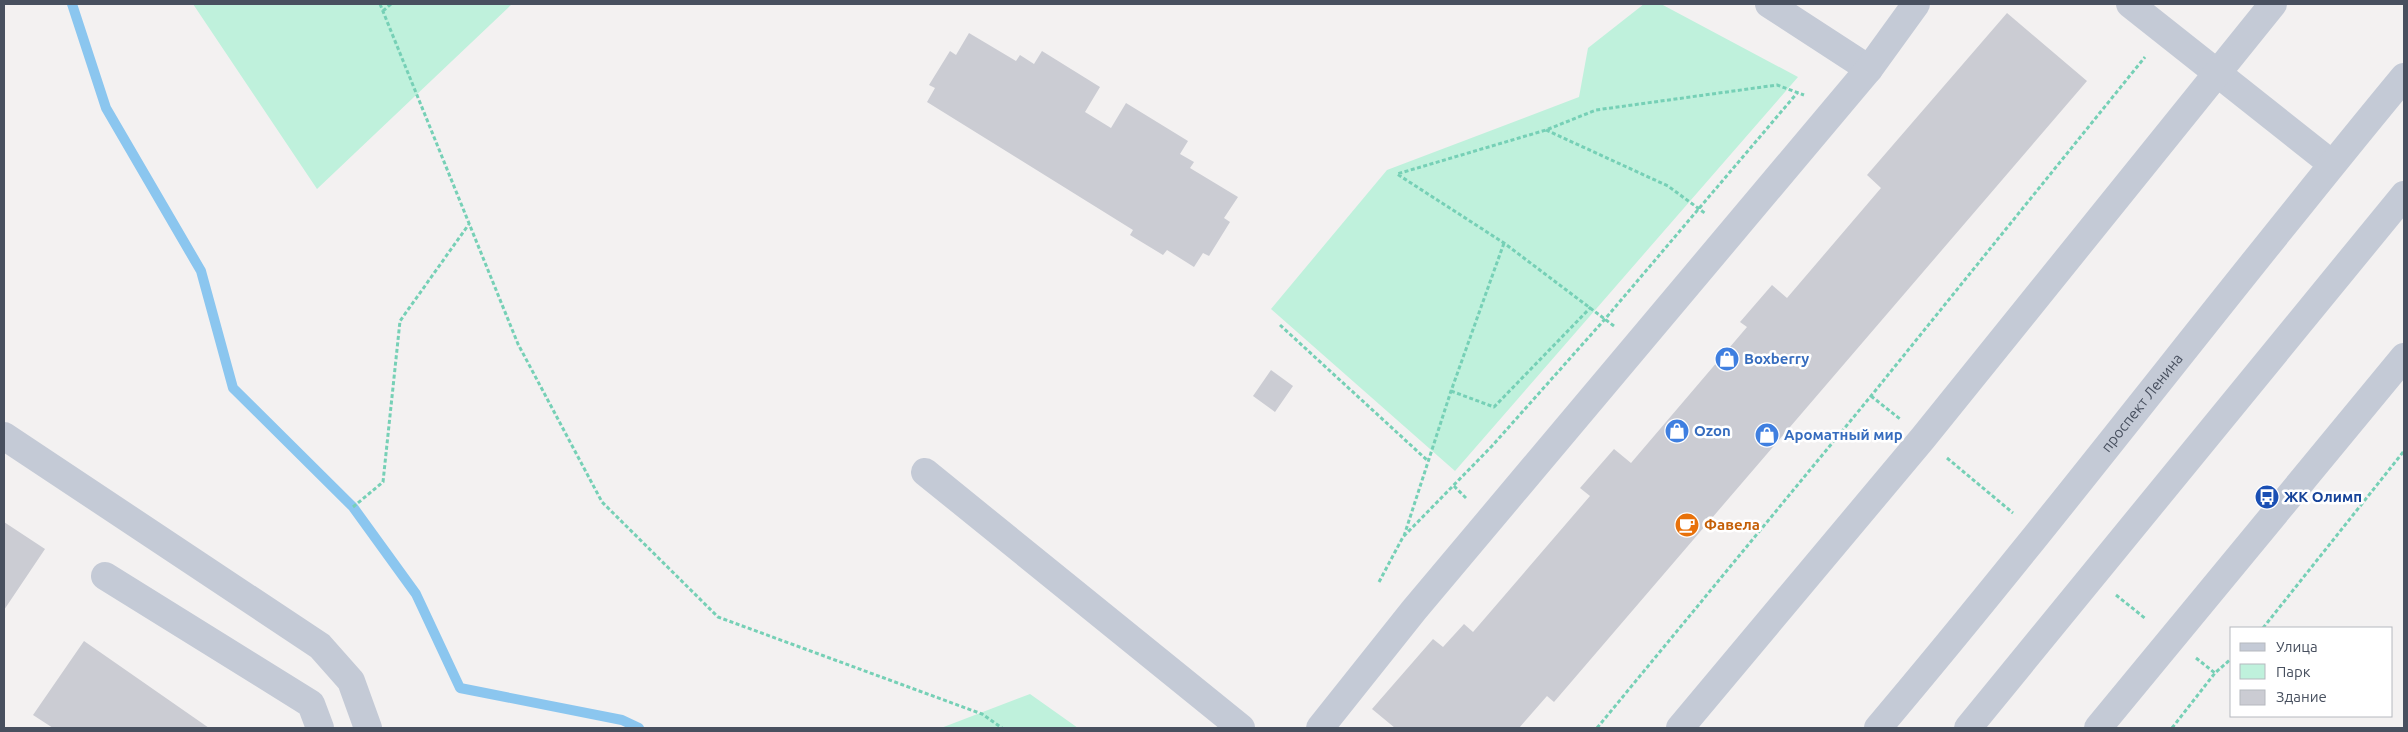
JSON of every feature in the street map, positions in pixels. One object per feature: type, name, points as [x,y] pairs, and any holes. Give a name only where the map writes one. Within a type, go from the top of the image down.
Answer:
[{"type":"street","points":[[1769,4],[1870,69]]},
{"type":"street","points":[[1320,728],[1414,610],[1870,69],[1916,4]]},
{"type":"street","points":[[2130,4],[2332,164]]},
{"type":"street","points":[[1680,728],[1930,430],[2274,4]]},
{"type":"street","name":"проспект Ленина","points":[[1878,728],[1955,638],[2332,164],[2404,77]]},
{"type":"street","points":[[1968,728],[2404,195]]},
{"type":"street","points":[[2098,728],[2404,357]]},
{"type":"street","points":[[4,436],[320,646],[351,681],[368,728]]},
{"type":"street","points":[[925,472],[1241,728]]},
{"type":"street","points":[[105,576],[311,704],[320,728]]},
{"type":"path","points":[[380,4],[518,344],[602,502],[718,617],[982,714],[1002,728]]},
{"type":"path","points":[[383,11],[391,4]]},
{"type":"path","points":[[1597,728],[1871,396],[2165,32]]},
{"type":"path","points":[[1638,344],[1591,306],[1504,242],[1397,174],[1546,130],[1596,110],[1776,85],[1798,92],[1833,113]]},
{"type":"path","points":[[1404,536],[1486,452],[1605,319],[1798,92]]},
{"type":"path","points":[[1546,130],[1668,186],[1699,208],[1730,235]]},
{"type":"path","points":[[353,507],[383,482],[400,321],[469,223]]},
{"type":"path","points":[[1379,582],[1404,536],[1504,242]]},
{"type":"path","points":[[1452,391],[1494,407],[1591,306]]},
{"type":"path","points":[[1280,325],[1428,461]]},
{"type":"path","points":[[2264,627],[2404,452]]},
{"type":"path","points":[[2172,728],[2215,674],[2230,660]]},
{"type":"green space","points":[[193,4],[512,4],[317,189]]},
{"type":"green space","points":[[1644,4],[1661,4],[1798,77],[1455,471],[1271,309],[1387,170],[1579,97],[1588,48]]},
{"type":"green space","points":[[1030,694],[1078,728],[941,728]]},
{"type":"building","points":[[2007,13],[2087,81],[1554,702],[1547,696],[1519,728],[1395,728],[1372,709],[1433,639],[1443,647],[1464,624],[1473,632],[1590,496],[1580,488],[1614,449],[1631,463],[1747,327],[1740,322],[1772,285],[1787,298],[1881,188],[1867,175]]},
{"type":"building","points":[[969,33],[1016,61],[1020,55],[1034,64],[1042,51],[1100,87],[1085,112],[1111,128],[1126,103],[1188,141],[1180,154],[1194,162],[1190,168],[1238,197],[1224,218],[1230,222],[1209,256],[1203,253],[1194,267],[1167,250],[1163,255],[1130,235],[1133,230],[927,102],[935,88],[929,85],[950,51],[956,55]]},
{"type":"building","points":[[1271,370],[1293,386],[1275,412],[1253,396]]},
{"type":"building","points":[[4,522],[45,549],[4,610]]},
{"type":"building","points":[[84,641],[209,728],[53,728],[33,715]]},
{"type":"waterway","points":[[72,4],[106,108],[201,271],[233,388],[353,507],[416,594],[460,688],[622,720],[639,728]]},
{"type":"place","name":"Boxberry","points":[[1727,359]]},
{"type":"place","name":"Ozon","points":[[1677,431]]},
{"type":"place","name":"Ароматный мир","points":[[1767,435]]},
{"type":"place","name":"ЖК Олимп","points":[[2267,497]]},
{"type":"place","name":"Фавела","points":[[1687,525]]}]
